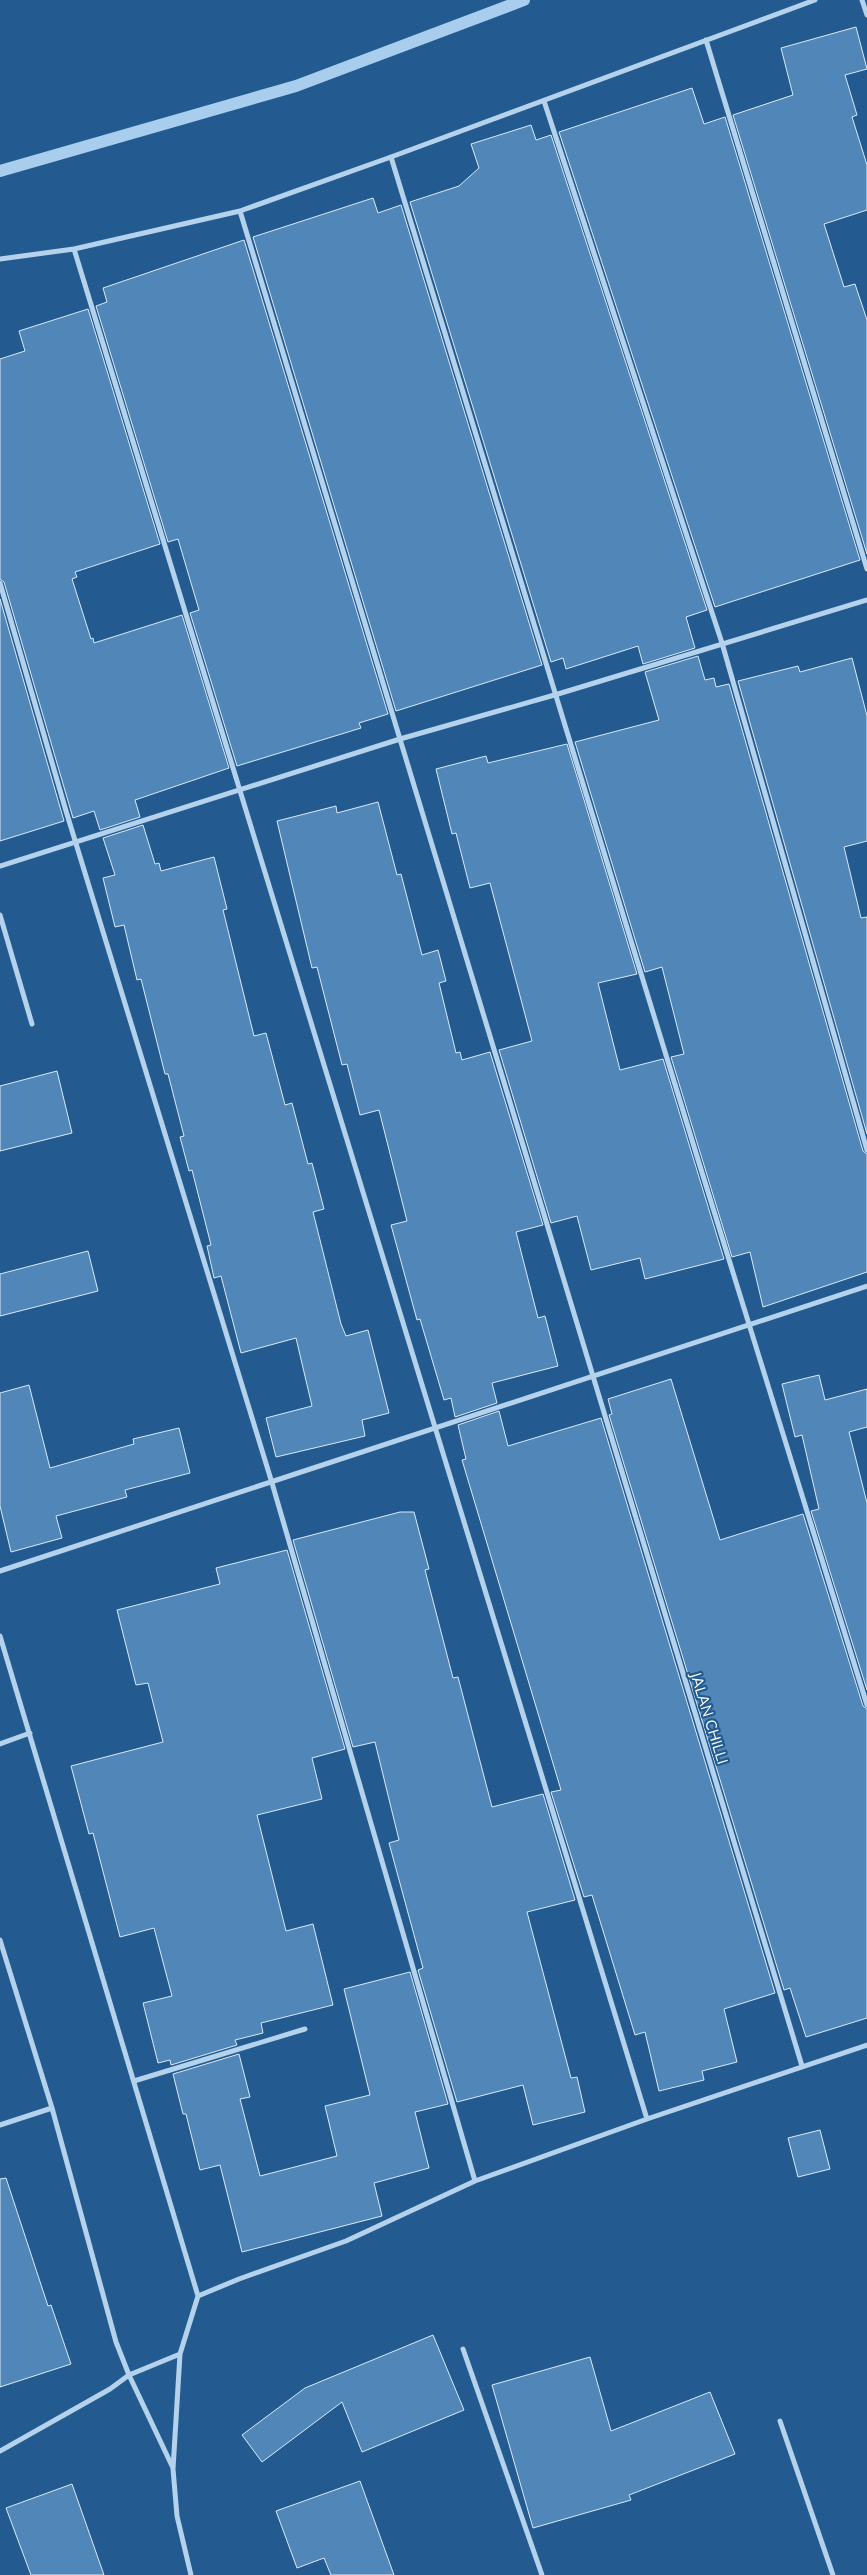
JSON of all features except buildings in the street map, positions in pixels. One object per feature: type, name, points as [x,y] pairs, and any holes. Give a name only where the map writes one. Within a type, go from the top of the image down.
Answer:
[{"type":"street","points":[[0,259],[74,249],[240,211],[391,158],[815,0]]},
{"type":"street","points":[[862,0],[867,15]]},
{"type":"street","points":[[706,40],[867,569]]},
{"type":"street","points":[[544,101],[722,643],[867,1150]]},
{"type":"street","points":[[391,158],[558,694],[748,1327],[867,1705]]},
{"type":"street","name":"JALAN CHILLI","points":[[240,211],[802,2066]]},
{"type":"street","points":[[74,249],[241,788],[646,2119]]},
{"type":"street","points":[[0,583],[76,842],[272,1483],[475,2181]]},
{"type":"street","points":[[0,866],[400,739],[558,694],[867,600]]},
{"type":"street","points":[[0,914],[32,1024]]},
{"type":"street","points":[[0,1571],[748,1327],[867,1286]]},
{"type":"street","points":[[0,1636],[198,2296],[180,2354],[173,2469],[177,2516],[191,2575]]},
{"type":"street","points":[[0,1744],[30,1733]]},
{"type":"street","points":[[0,1940],[52,2108],[116,2342],[129,2375],[173,2469]]},
{"type":"street","points":[[134,2081],[305,2029]]},
{"type":"street","points":[[198,2296],[239,2279],[346,2241],[475,2181],[646,2119],[867,2045]]},
{"type":"street","points":[[0,2125],[52,2108]]},
{"type":"street","points":[[463,2349],[542,2575]]},
{"type":"street","points":[[0,2451],[110,2389],[129,2375],[180,2354]]},
{"type":"street","points":[[780,2421],[833,2575]]},
{"type":"waterway","points":[[0,171],[296,86],[524,0]]}]
